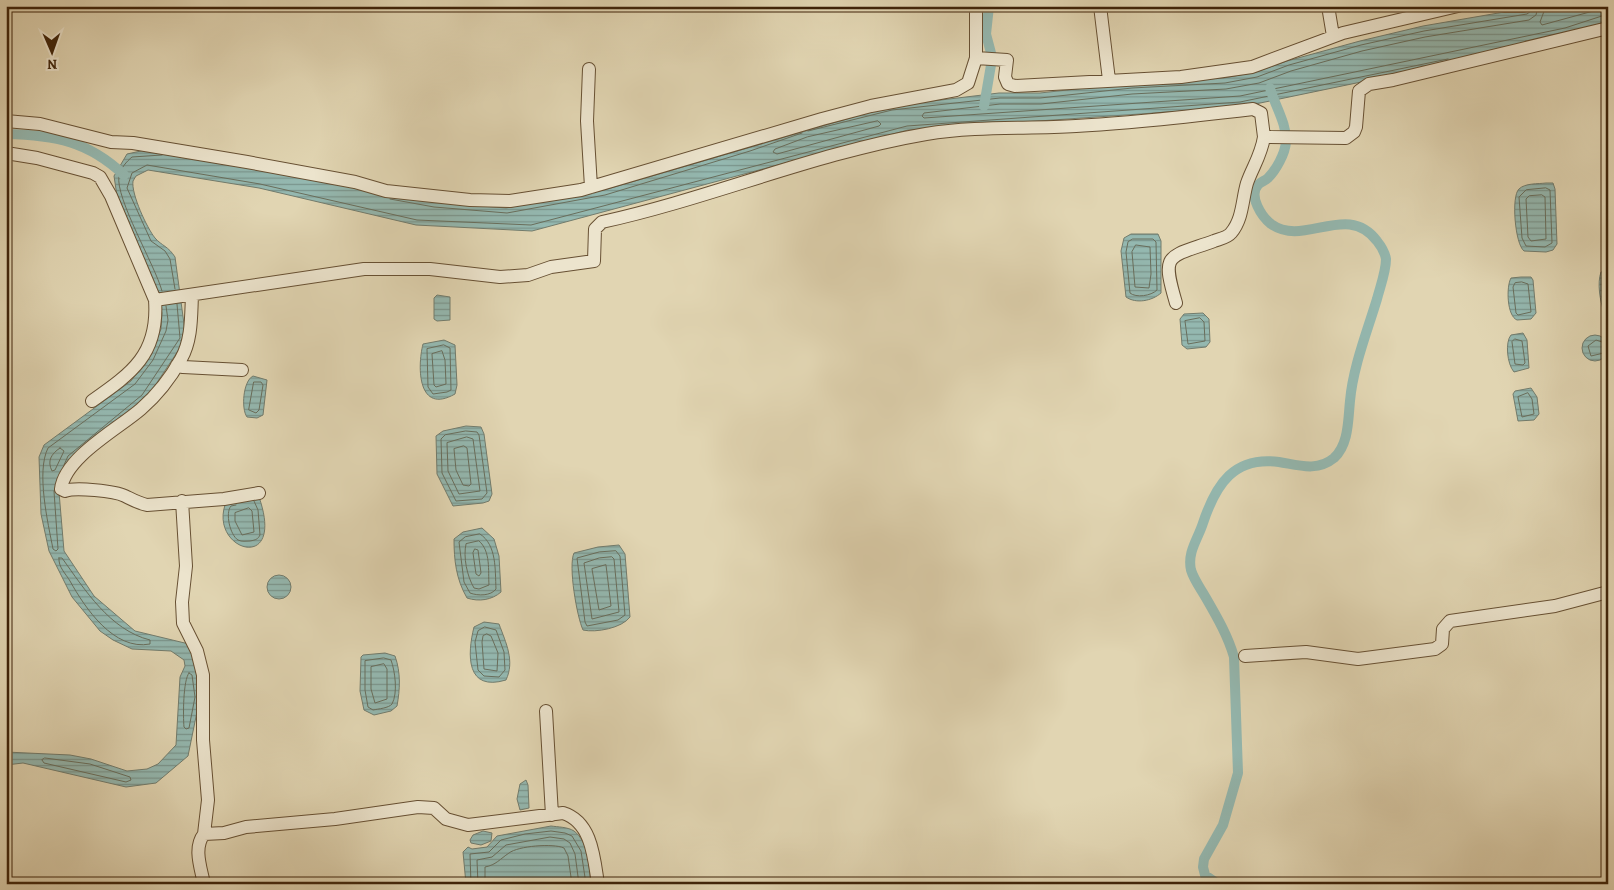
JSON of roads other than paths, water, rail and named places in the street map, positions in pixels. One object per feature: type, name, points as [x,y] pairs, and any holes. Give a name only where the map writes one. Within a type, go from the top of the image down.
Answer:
[{"type":"street","points":[[6,121],[40,124],[111,142],[133,143],[248,162],[355,182],[386,191],[470,200],[510,201],[558,195],[591,187],[822,119],[871,106],[956,90],[968,83],[978,59],[976,6]]},
{"type":"street","points":[[1100,6],[1109,80]]},
{"type":"street","points":[[1328,6],[1333,36]]},
{"type":"street","points":[[978,59],[1007,60],[1006,81],[1008,84],[1015,86],[1032,87],[1109,80],[1181,77],[1252,67],[1333,36],[1458,6]]},
{"type":"street","points":[[1505,6],[1523,6]]},
{"type":"street","points":[[1268,137],[1340,138],[1351,136],[1356,127],[1359,91],[1369,84],[1393,80],[1608,28]]},
{"type":"street","points":[[588,69],[587,121],[591,187]]},
{"type":"street","points":[[158,300],[364,269],[430,269],[500,277],[528,275],[551,267],[584,264],[596,258],[594,229],[602,222],[684,200],[800,165],[924,134],[947,131],[1076,126],[1253,109],[1260,113],[1268,137],[1247,184],[1238,225],[1228,236],[1176,255],[1168,264],[1167,272],[1176,302]]},
{"type":"street","points":[[6,153],[37,158],[93,173],[100,177],[111,196],[158,300],[150,345],[144,355],[132,373],[92,401]]},
{"type":"street","points":[[189,296],[187,344],[177,365],[143,408],[81,457],[72,468],[61,489],[64,491],[76,490],[117,494],[147,505],[224,499],[259,493]]},
{"type":"street","points":[[177,365],[183,367],[242,370]]},
{"type":"street","points":[[182,501],[186,566],[182,602],[183,623],[197,650],[203,675],[204,740],[208,800],[204,834],[198,845],[204,884]]},
{"type":"street","points":[[1245,656],[1306,652],[1358,659],[1435,649],[1442,644],[1443,628],[1450,622],[1555,606],[1608,592]]},
{"type":"street","points":[[546,711],[552,815]]},
{"type":"street","points":[[204,834],[224,833],[246,827],[335,819],[418,807],[434,808],[453,822],[468,825],[563,813],[571,816],[586,833],[592,845],[598,884]]},
{"type":"water","points":[[1539,6],[1608,6],[1608,25],[1568,39],[1241,107],[908,130],[532,231],[416,225],[259,188],[148,170],[136,176],[133,181],[134,194],[140,211],[152,233],[175,257],[186,339],[146,399],[71,460],[59,492],[64,551],[94,596],[135,631],[193,645],[200,697],[188,756],[156,783],[126,787],[23,763],[6,765],[6,752],[70,755],[91,759],[127,771],[147,769],[158,764],[176,745],[180,677],[185,666],[184,660],[171,651],[132,649],[100,631],[72,597],[49,551],[41,514],[39,457],[44,445],[131,381],[148,358],[161,329],[162,313],[155,285],[117,196],[114,176],[127,154],[150,149],[434,202],[506,208],[604,190],[891,106],[999,93],[1040,93],[1131,83],[1224,78],[1256,72],[1287,61],[1423,26]]},
{"type":"water","points":[[1553,183],[1555,189],[1557,244],[1553,250],[1546,252],[1524,251],[1516,230],[1515,201],[1517,193],[1519,189],[1532,184]]},
{"type":"water","points":[[1131,234],[1158,234],[1161,241],[1161,293],[1149,300],[1139,301],[1126,297],[1121,251],[1124,238]]},
{"type":"water","points":[[1608,270],[1608,313],[1604,312],[1599,287],[1601,272]]},
{"type":"water","points":[[1531,277],[1533,280],[1536,313],[1531,319],[1517,320],[1509,307],[1508,288],[1511,278]]},
{"type":"water","points":[[437,295],[450,297],[450,320],[437,321],[434,319],[434,298]]},
{"type":"water","points":[[1203,313],[1209,319],[1210,342],[1206,347],[1187,349],[1182,345],[1180,319],[1184,314]]},
{"type":"water","points":[[1523,333],[1527,340],[1529,368],[1514,372],[1508,359],[1507,348],[1509,338],[1511,335]]},
{"type":"water","points":[[1595,335],[1604,339],[1608,348],[1604,357],[1595,361],[1586,357],[1582,348],[1586,339]]},
{"type":"water","points":[[444,340],[455,345],[457,385],[455,394],[443,399],[434,398],[427,394],[423,386],[420,365],[423,344]]},
{"type":"water","points":[[253,376],[267,380],[263,415],[257,418],[247,417],[244,408],[245,389]]},
{"type":"water","points":[[1531,388],[1537,397],[1539,414],[1534,420],[1518,421],[1513,394],[1515,391]]},
{"type":"water","points":[[466,426],[481,427],[484,434],[492,494],[489,501],[483,503],[453,506],[437,474],[436,436],[443,431]]},
{"type":"water","points":[[259,497],[265,521],[263,537],[256,545],[247,547],[236,543],[228,534],[223,521],[225,505]]},
{"type":"water","points":[[482,528],[494,539],[499,556],[501,592],[485,600],[476,600],[467,598],[460,584],[455,562],[454,539],[463,532]]},
{"type":"water","points":[[619,545],[625,554],[630,617],[621,624],[608,629],[583,630],[574,592],[572,560],[574,553],[598,547]]},
{"type":"water","points":[[279,575],[284,576],[290,582],[290,592],[284,598],[279,599],[274,598],[268,592],[267,587],[268,582],[274,576]]},
{"type":"water","points":[[484,622],[499,624],[507,645],[510,666],[506,680],[483,681],[476,676],[472,669],[470,649],[474,627]]},
{"type":"water","points":[[385,653],[395,656],[397,662],[399,693],[397,706],[391,711],[374,715],[364,710],[360,691],[361,657],[363,655]]},
{"type":"water","points":[[526,780],[529,808],[520,810],[517,799],[520,784]]},
{"type":"water","points":[[551,826],[569,829],[579,836],[587,856],[591,884],[466,884],[463,852],[468,847],[472,849],[487,847],[497,836]]},
{"type":"water","points":[[483,831],[492,833],[491,841],[481,845],[471,843],[470,840],[473,835]]},
{"type":"waterway","points":[[984,106],[991,65],[991,53],[986,34],[989,6]]},
{"type":"waterway","points":[[1218,884],[1205,875],[1203,867],[1204,859],[1223,825],[1238,773],[1234,657],[1222,627],[1192,574],[1190,557],[1214,496],[1229,476],[1239,468],[1263,461],[1300,466],[1321,465],[1334,458],[1339,452],[1343,446],[1347,431],[1357,362],[1386,264],[1381,247],[1365,230],[1352,225],[1339,224],[1297,231],[1284,230],[1271,224],[1260,211],[1255,200],[1255,190],[1259,184],[1271,175],[1277,166],[1284,152],[1286,142],[1283,122],[1270,88]]},
{"type":"waterway","points":[[6,134],[40,136],[70,142],[97,154],[124,175]]}]
